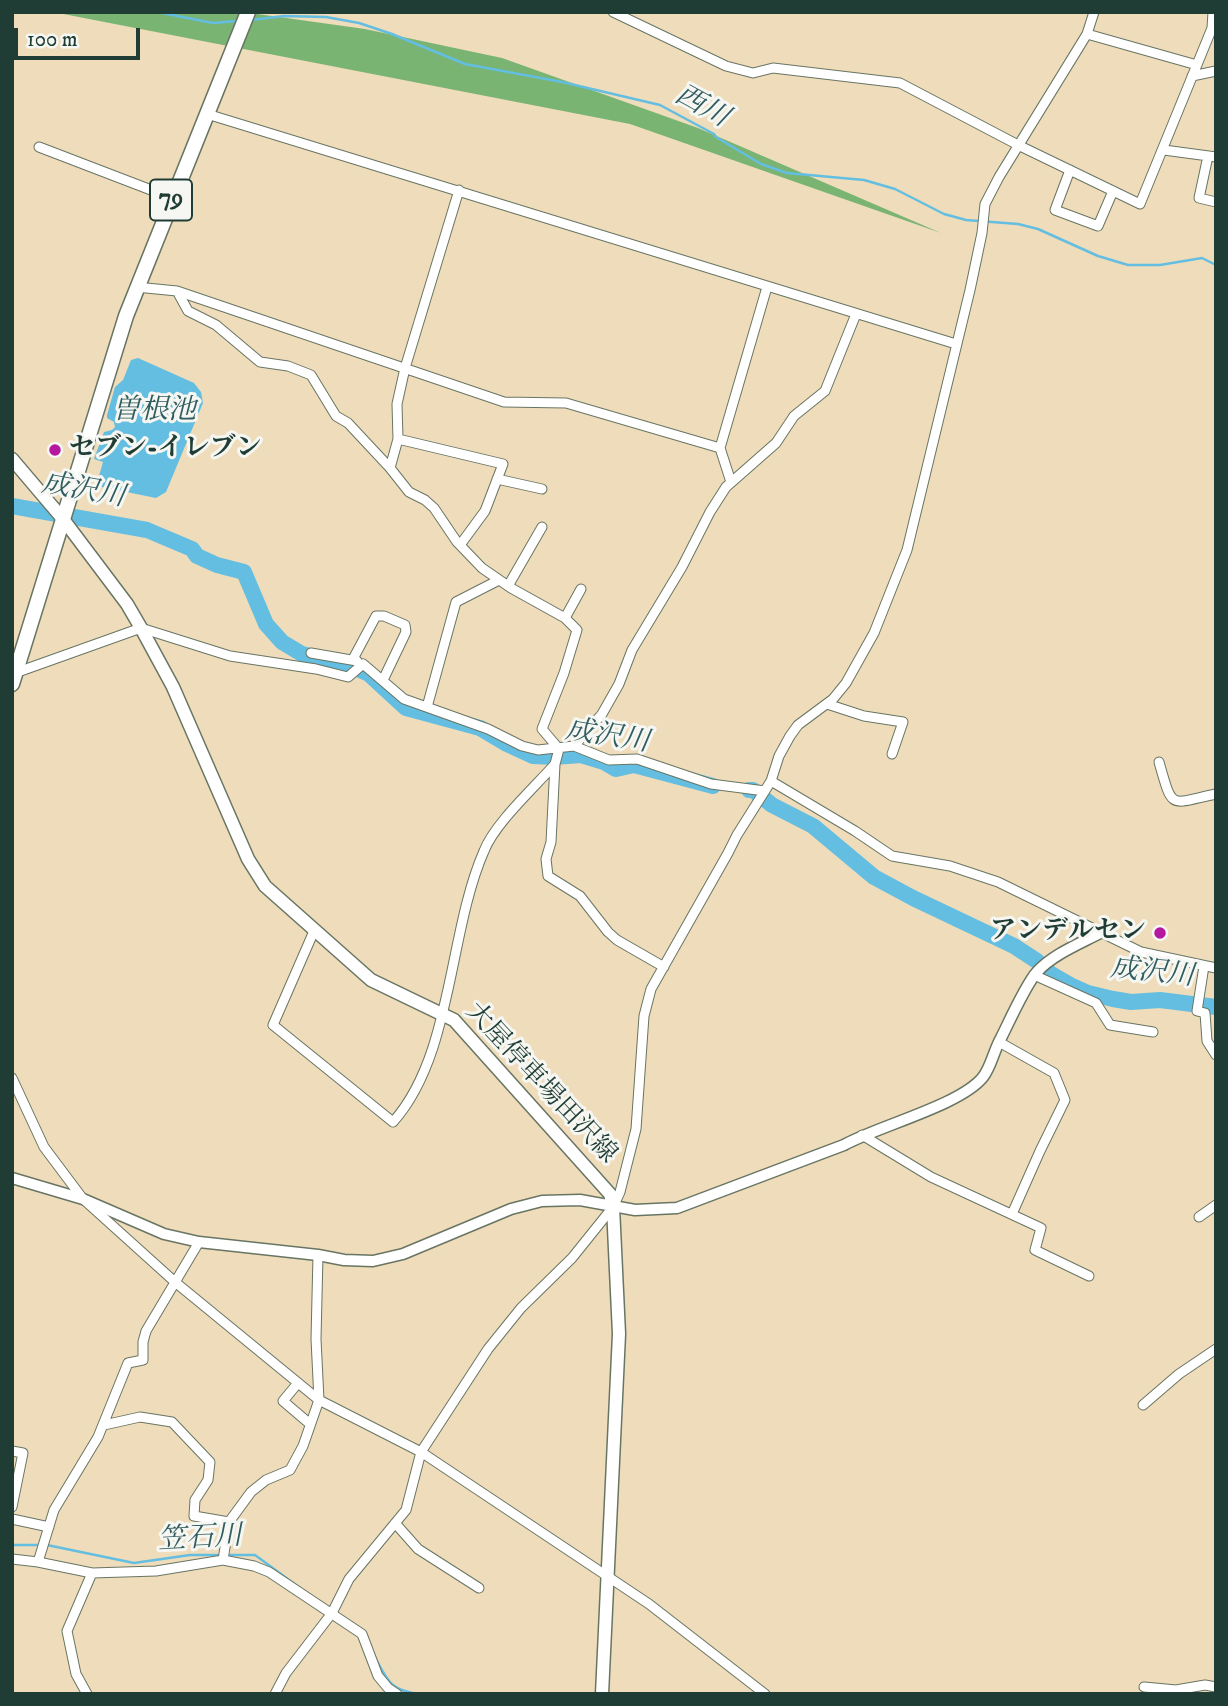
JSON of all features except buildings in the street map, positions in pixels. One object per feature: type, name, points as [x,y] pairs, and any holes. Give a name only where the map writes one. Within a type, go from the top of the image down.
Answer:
[{"type":"main road","name":"79","points":[[13,677],[61,513],[136,287],[248,12]]},
{"type":"main road","name":"大屋停車場田沢線","points":[[12,459],[61,513],[127,604],[173,687],[253,867],[265,886],[371,980],[454,1020],[610,1194],[613,1207],[619,1334],[602,1694]]},
{"type":"street","points":[[613,12],[726,66],[753,73],[773,68],[900,83],[1020,146],[1140,204],[1214,28],[1213,12]]},
{"type":"street","points":[[275,1694],[286,1673],[332,1613],[349,1579],[406,1510],[421,1452],[488,1349],[521,1308],[572,1258],[613,1207],[620,1192],[636,1129],[644,1016],[651,989],[737,835],[771,782],[779,755],[790,736],[799,725],[827,704],[846,683],[874,634],[906,550],[970,290],[985,204],[1087,34],[1094,12]]},
{"type":"street","points":[[1087,34],[1197,65]]},
{"type":"street","points":[[1192,76],[1216,71]]},
{"type":"street","points":[[207,114],[956,344]]},
{"type":"street","points":[[39,146],[172,198]]},
{"type":"street","points":[[1164,150],[1212,157],[1199,198],[1216,202]]},
{"type":"street","points":[[1070,170],[1055,210],[1098,226],[1113,191]]},
{"type":"street","points":[[390,468],[398,439],[397,404],[405,368],[459,190]]},
{"type":"street","points":[[136,287],[177,291],[504,401],[566,403],[720,448]]},
{"type":"street","points":[[731,482],[720,448],[768,287]]},
{"type":"street","points":[[177,291],[188,311],[216,325],[260,362],[288,366],[312,375],[336,416],[348,423],[409,492],[425,500],[434,509],[460,545],[482,568],[565,618],[577,629],[564,673],[542,729],[558,752],[551,842],[546,859],[548,876],[580,896],[617,940],[664,967]]},
{"type":"street","points":[[311,653],[357,666],[383,680],[404,699],[488,729],[522,746],[558,752],[574,746],[602,714],[619,684],[632,650],[682,568],[710,512],[731,482],[776,443],[794,416],[825,391],[856,314]]},
{"type":"street","points":[[398,439],[503,464],[485,512],[460,545]]},
{"type":"street","points":[[497,479],[542,489]]},
{"type":"street","points":[[427,707],[456,602],[504,583],[542,527]]},
{"type":"street","points":[[565,618],[581,589]]},
{"type":"street","points":[[13,677],[141,628],[230,656],[316,668],[348,677],[357,666],[376,616],[384,616],[405,625],[406,632],[383,680]]},
{"type":"street","points":[[827,704],[864,716],[903,722],[892,754]]},
{"type":"street","points":[[574,746],[609,760],[637,759],[711,784],[764,793]]},
{"type":"street","points":[[1159,762],[1169,796],[1174,801],[1181,803],[1216,794]]},
{"type":"street","points":[[314,931],[273,1026],[393,1122],[409,1104],[418,1088],[442,1013],[463,921],[484,849],[555,764]]},
{"type":"street","points":[[771,782],[892,856],[950,866],[998,882],[1141,952],[1216,968]]},
{"type":"street","points":[[12,1178],[83,1199],[163,1234],[199,1242],[358,1261],[388,1258],[511,1209],[542,1201],[580,1200],[647,1210],[677,1208],[844,1145],[966,1091],[983,1077],[1039,970],[1100,933]]},
{"type":"street","points":[[1204,966],[1197,1011],[1205,1013],[1207,1041],[1216,1055]]},
{"type":"street","points":[[1039,970],[1096,1003],[1110,1025],[1153,1032]]},
{"type":"street","points":[[999,1042],[1054,1073],[1065,1100],[1012,1214]]},
{"type":"street","points":[[12,1078],[44,1147],[83,1199],[175,1282],[298,1383],[319,1400],[421,1452],[609,1577],[649,1604],[765,1694]]},
{"type":"street","points":[[862,1135],[931,1177],[1041,1228],[1035,1250],[1089,1276]]},
{"type":"street","points":[[1199,1217],[1216,1205]]},
{"type":"street","points":[[38,1562],[54,1510],[104,1425],[128,1363],[143,1360],[146,1331],[199,1242]]},
{"type":"street","points":[[223,1560],[229,1522],[251,1492],[266,1480],[290,1470],[303,1446],[319,1400],[316,1339],[318,1255]]},
{"type":"street","points":[[1143,1405],[1179,1374],[1216,1349]]},
{"type":"street","points":[[298,1383],[283,1401],[310,1424]]},
{"type":"street","points":[[104,1425],[140,1417],[172,1422],[210,1462],[208,1480],[195,1500],[194,1516],[229,1522]]},
{"type":"street","points":[[12,1451],[23,1453],[12,1507]]},
{"type":"street","points":[[12,1519],[49,1527]]},
{"type":"street","points":[[395,1523],[418,1549],[479,1588]]},
{"type":"street","points":[[12,1559],[92,1573],[156,1571],[223,1560],[254,1566],[269,1572],[362,1634],[378,1676],[397,1694]]},
{"type":"street","points":[[88,1694],[76,1674],[67,1631],[92,1573]]},
{"type":"street","points":[[1144,1688],[1176,1690],[1205,1685],[1216,1687]]},
{"type":"green space","points":[[53,12],[243,12],[365,29],[502,58],[698,128],[941,233],[630,124]]},
{"type":"water","name":"曽根池","points":[[138,358],[194,383],[201,392],[203,403],[166,492],[156,498],[102,487],[97,483],[103,462],[94,459],[104,432],[115,427],[107,415],[115,387],[123,380],[131,360]]},
{"type":"waterway","name":"西川","points":[[157,12],[213,23],[237,21]]},
{"type":"waterway","name":"西川","points":[[251,20],[284,16],[326,17],[359,23],[465,64],[562,82],[660,105],[714,134],[761,164],[787,173],[864,180],[895,189],[944,214],[966,220],[1018,224],[1038,229],[1098,256],[1128,265],[1160,265],[1202,258],[1216,265]]},
{"type":"waterway","name":"成沢川","points":[[12,506],[147,530],[192,549],[197,556],[217,565],[244,572],[266,624],[282,642],[302,654],[351,666],[369,674],[406,708],[480,728],[533,756],[581,755],[616,769],[634,765],[713,786]]},
{"type":"waterway","name":"成沢川","points":[[749,790],[813,826],[874,877],[1014,946],[1070,985],[1088,993],[1131,1002],[1160,1000],[1216,1007]]},
{"type":"waterway","name":"笠石川","points":[[12,1545],[40,1545]]},
{"type":"waterway","name":"笠石川","points":[[47,1545],[134,1563],[190,1555],[220,1555]]},
{"type":"waterway","name":"笠石川","points":[[226,1555],[255,1555],[300,1588]]},
{"type":"waterway","name":"笠石川","points":[[377,1661],[393,1685],[404,1691],[420,1694]]},
{"type":"place","name":"セブン-イレブン","points":[[55,450]]},
{"type":"place","name":"アンデルセン","points":[[1160,933]]}]
